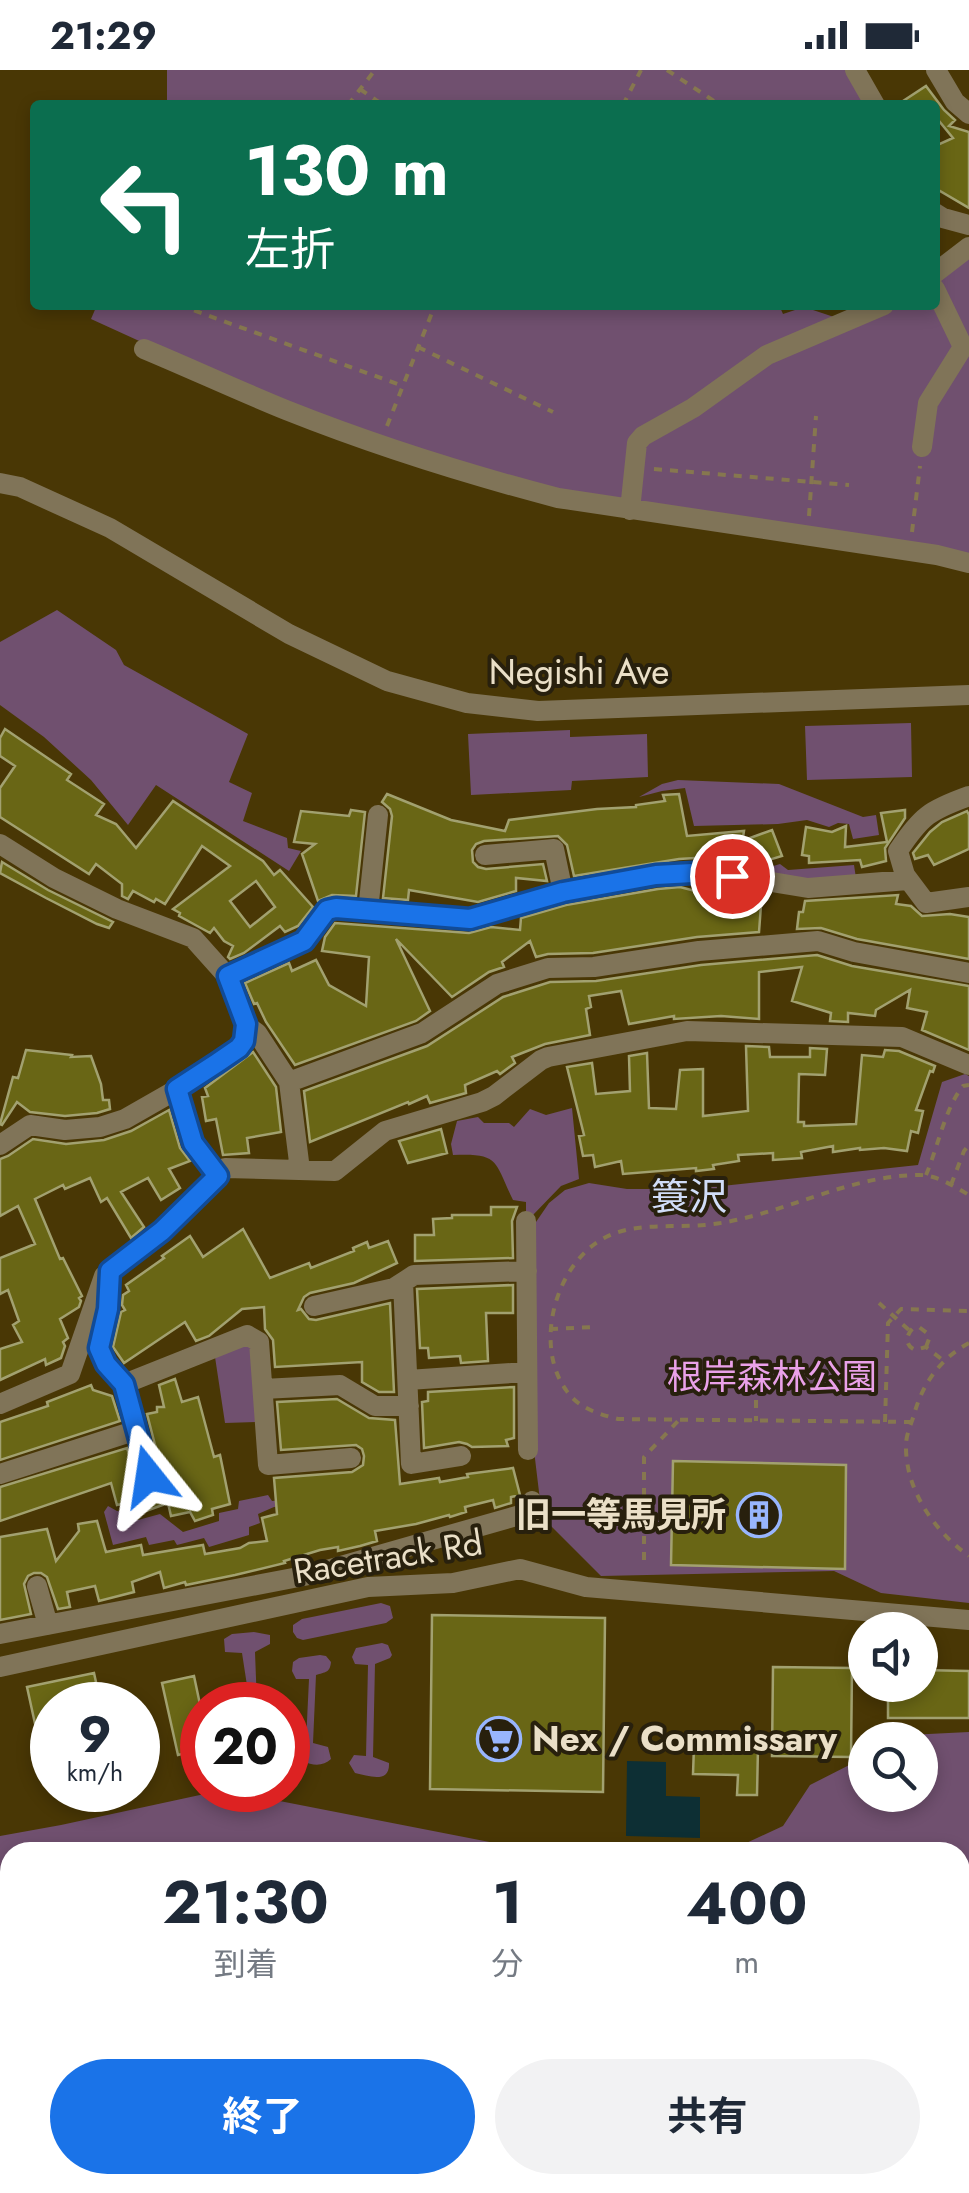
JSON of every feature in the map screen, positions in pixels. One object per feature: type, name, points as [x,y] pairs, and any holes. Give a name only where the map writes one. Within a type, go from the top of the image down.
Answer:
[{"type":"street","points":[[855,70],[872,100]]},
{"type":"street","points":[[936,70],[954,102],[969,114]]},
{"type":"street","points":[[940,216],[969,226]]},
{"type":"street","points":[[940,269],[969,247]]},
{"type":"street","points":[[922,447],[928,403],[963,346],[940,299]]},
{"type":"street","points":[[630,510],[636,444],[643,436],[693,408],[767,356],[873,310]]},
{"type":"street","points":[[144,349],[286,410],[380,444],[558,498],[969,563]]},
{"type":"street","name":"Negishi Ave","points":[[0,483],[110,528],[289,634],[370,674],[467,703],[538,711],[969,695]]},
{"type":"street","points":[[969,796],[925,816],[898,851],[908,880],[926,903],[969,897]]},
{"type":"street","points":[[368,912],[378,815]]},
{"type":"street","points":[[0,844],[54,878],[193,938],[228,976],[246,1024],[239,1048],[195,1079],[124,1119],[100,1127],[65,1130],[30,1125],[0,1144]]},
{"type":"street","points":[[486,855],[554,849],[563,892]]},
{"type":"street","points":[[228,976],[304,941],[327,910],[336,908],[470,919],[563,892],[656,875],[711,872],[808,888],[908,880]]},
{"type":"street","points":[[289,1082],[422,1033],[497,984],[548,968],[594,967],[699,952],[818,942],[969,973]]},
{"type":"street","points":[[246,1024],[257,1033],[289,1082],[300,1170]]},
{"type":"street","points":[[0,1404],[70,1374],[104,1276],[162,1231],[224,1168],[335,1171],[385,1131],[482,1102],[540,1060],[687,1031],[902,1037],[969,1065]]},
{"type":"street","points":[[177,1089],[193,1143],[218,1176]]},
{"type":"street","points":[[526,1221],[528,1450]]},
{"type":"street","points":[[110,1271],[108,1309],[99,1348],[106,1364],[124,1384],[149,1476]]},
{"type":"street","points":[[314,1306],[394,1288],[414,1275],[526,1271]]},
{"type":"street","points":[[403,1282],[411,1464],[462,1456]]},
{"type":"street","points":[[124,1384],[247,1334],[259,1342],[268,1464],[351,1458]]},
{"type":"street","points":[[408,1380],[527,1372]]},
{"type":"street","points":[[263,1389],[340,1384],[375,1406],[409,1406]]},
{"type":"street","points":[[0,1474],[137,1430]]},
{"type":"street","points":[[0,1634],[309,1576],[534,1511],[532,1501]]},
{"type":"street","name":"Racetrack Rd","points":[[0,1667],[368,1588],[453,1582],[520,1569],[586,1587],[969,1620]]},
{"type":"street","points":[[37,1586],[48,1625]]},
{"type":"path","points":[[352,100],[375,70]]},
{"type":"path","points":[[626,100],[641,70]]},
{"type":"path","points":[[667,70],[712,100]]},
{"type":"path","points":[[360,88],[376,100]]},
{"type":"path","points":[[193,310],[403,386]]},
{"type":"path","points":[[380,444],[432,310]]},
{"type":"path","points":[[418,348],[553,412]]},
{"type":"path","points":[[808,530],[816,416]]},
{"type":"path","points":[[910,551],[922,447]]},
{"type":"path","points":[[634,466],[849,485]]},
{"type":"path","points":[[926,1175],[954,1096],[963,1086],[969,1086]]},
{"type":"path","points":[[951,1185],[969,1145]]},
{"type":"path","points":[[912,1422],[618,1419],[592,1412],[567,1394],[554,1370],[552,1329],[562,1288],[580,1257],[605,1237],[634,1228],[704,1226],[744,1220],[878,1178],[926,1175],[969,1196]]},
{"type":"path","points":[[880,1303],[910,1332]]},
{"type":"path","points":[[885,1422],[888,1324],[901,1309],[969,1311]]},
{"type":"path","points":[[527,1330],[595,1327]]},
{"type":"path","points":[[913,1328],[923,1329],[929,1338],[926,1347],[910,1348],[907,1338],[913,1328]]},
{"type":"path","points":[[969,1343],[933,1373],[918,1402],[906,1443],[920,1502],[937,1526],[969,1556]]},
{"type":"path","points":[[926,1347],[944,1361]]},
{"type":"path","points":[[756,1400],[756,1420]]},
{"type":"path","points":[[644,1560],[644,1457],[679,1420]]},
{"type":"green space","points":[[167,70],[848,70],[864,100],[167,100]]},
{"type":"green space","points":[[969,239],[969,559],[565,496],[451,465],[216,376],[91,319],[95,310],[781,310],[783,314],[813,310],[849,322],[871,310],[940,310],[940,264]]},
{"type":"green space","points":[[57,610],[116,650],[124,665],[248,734],[229,782],[252,793],[243,821],[287,838],[288,848],[301,851],[289,871],[156,785],[128,825],[91,780],[44,737],[0,705],[0,642]]},
{"type":"green space","points":[[911,723],[912,777],[807,780],[805,726]]},
{"type":"green space","points":[[570,730],[570,737],[647,734],[648,777],[572,781],[571,790],[471,795],[468,734]]},
{"type":"green space","points":[[678,780],[779,784],[863,817],[876,815],[879,835],[853,839],[849,824],[829,827],[807,820],[694,826],[685,788],[639,797]]},
{"type":"green space","points":[[752,860],[760,870],[780,864],[788,870],[854,865],[856,878],[772,878],[765,898],[695,885],[701,866],[739,867]]},
{"type":"green space","name":"根岸森林公園","points":[[969,1076],[969,1603],[881,1593],[834,1571],[601,1576],[542,1517],[533,1442],[536,1222],[549,1203],[565,1190],[589,1183],[627,1189],[694,1189],[918,1165],[942,1082]]},
{"type":"green space","points":[[572,1108],[579,1179],[561,1186],[532,1216],[526,1212],[526,1202],[513,1200],[494,1162],[480,1156],[453,1155],[451,1144],[457,1121],[478,1117],[484,1123],[509,1123],[514,1127],[530,1109],[546,1115]]},
{"type":"green space","points":[[246,1342],[252,1347],[257,1422],[225,1423],[215,1357]]},
{"type":"green space","points":[[268,1495],[272,1501],[305,1498],[306,1504],[274,1507],[258,1514],[260,1523],[249,1527],[249,1535],[209,1547],[204,1538],[177,1545],[174,1540],[149,1545],[146,1537],[113,1545],[104,1512],[108,1506],[117,1511],[130,1510],[138,1520],[160,1514],[183,1532],[219,1521],[219,1513],[238,1509],[239,1501]]},
{"type":"green space","points":[[381,1603],[390,1606],[393,1618],[386,1623],[303,1640],[293,1632],[293,1625],[302,1619]]},
{"type":"green space","points":[[232,1634],[270,1635],[270,1644],[255,1652],[256,1682],[246,1682],[242,1653],[225,1652],[224,1639]]},
{"type":"green space","points":[[388,1645],[392,1655],[375,1664],[373,1757],[389,1763],[386,1774],[378,1777],[355,1773],[349,1763],[354,1755],[366,1756],[368,1665],[355,1664],[352,1657],[356,1648]]},
{"type":"green space","points":[[320,1655],[331,1662],[328,1670],[316,1675],[313,1743],[328,1747],[331,1759],[316,1765],[310,1763],[310,1682],[296,1679],[292,1671],[293,1662]]},
{"type":"green space","points":[[969,1732],[969,1842],[749,1842],[783,1826],[810,1785],[848,1766],[848,1812],[938,1812],[938,1734]]},
{"type":"green space","points":[[180,1799],[180,1812],[310,1812],[310,1807],[490,1842],[0,1842],[0,1836],[121,1812],[160,1812],[160,1804]]},
{"type":"water","points":[[627,1761],[666,1762],[666,1796],[700,1797],[700,1838],[626,1836]]},
{"type":"building","points":[[926,86],[936,100],[905,100]]},
{"type":"building","points":[[940,105],[955,120],[949,126],[969,132],[969,208],[940,191],[940,144],[953,138],[940,122]]},
{"type":"building","points":[[5,729],[71,774],[67,780],[104,804],[96,815],[116,824],[136,848],[173,801],[263,861],[274,875],[280,870],[313,907],[298,926],[285,932],[280,926],[230,959],[233,946],[214,928],[210,933],[173,909],[230,866],[202,846],[165,904],[133,891],[128,899],[122,896],[122,884],[96,864],[89,874],[0,817],[0,788],[15,766],[0,756],[0,738]],"holes":[[[256,881],[275,907],[250,927],[230,901]]]},
{"type":"building","points":[[387,794],[451,820],[505,831],[509,820],[636,807],[665,801],[663,795],[679,794],[687,836],[744,831],[739,863],[727,861],[727,856],[679,859],[574,876],[567,845],[558,836],[484,841],[472,850],[473,862],[478,867],[543,864],[547,881],[516,878],[516,891],[478,902],[409,890],[408,900],[383,898],[392,816],[382,802]]},
{"type":"building","points":[[351,810],[365,812],[356,896],[332,895],[318,901],[302,854],[315,844],[294,842],[301,811],[349,816]]},
{"type":"building","points":[[905,810],[905,818],[885,848],[886,861],[862,867],[860,860],[809,863],[809,856],[802,855],[806,827],[832,832],[846,826],[845,847],[887,842],[881,813]]},
{"type":"building","points":[[967,811],[969,849],[934,865],[928,855],[915,859],[913,853],[930,832]]},
{"type":"building","points":[[772,830],[782,856],[762,862],[750,838]]},
{"type":"building","points":[[2,862],[113,922],[109,928],[97,924],[46,898],[0,873]]},
{"type":"building","points":[[680,887],[718,897],[718,901],[761,905],[759,932],[536,957],[530,941],[502,962],[504,967],[489,972],[452,997],[396,939],[430,1011],[416,1021],[295,1065],[257,1003],[254,1004],[245,983],[289,963],[292,971],[316,960],[329,985],[366,1006],[369,957],[322,951],[325,937],[335,923],[469,933],[491,927],[520,930],[521,918],[566,905]]},
{"type":"building","points":[[898,895],[896,904],[911,906],[922,916],[969,917],[969,959],[857,939],[821,928],[797,929],[805,901]]},
{"type":"building","points":[[817,955],[852,966],[969,986],[969,1050],[922,1030],[927,1012],[907,1008],[910,990],[876,1010],[875,1016],[848,1013],[848,1022],[830,1021],[831,1013],[792,1001],[802,967],[759,972],[759,1019],[674,1016],[629,1024],[621,991],[589,996],[591,1007],[586,1009],[590,1035],[545,1044],[512,1057],[515,1063],[500,1074],[497,1071],[465,1085],[466,1093],[430,1103],[427,1096],[310,1142],[304,1091],[427,1046],[503,997],[550,982],[596,981],[701,965]]},
{"type":"building","points":[[746,1046],[769,1047],[770,1057],[810,1057],[810,1048],[827,1049],[825,1075],[799,1074],[798,1122],[804,1122],[804,1126],[856,1124],[862,1055],[883,1057],[885,1050],[899,1051],[935,1066],[916,1110],[923,1111],[918,1133],[911,1131],[907,1151],[860,1148],[833,1152],[833,1146],[801,1152],[802,1158],[773,1160],[773,1153],[738,1155],[739,1161],[696,1171],[623,1174],[621,1161],[595,1167],[593,1155],[583,1156],[579,1136],[584,1135],[567,1067],[592,1063],[596,1094],[630,1091],[629,1056],[647,1053],[649,1108],[676,1109],[680,1070],[703,1069],[703,1116],[748,1111]]},
{"type":"building","points":[[26,1050],[91,1056],[103,1100],[109,1100],[110,1109],[65,1116],[30,1112],[17,1102],[0,1124],[13,1077],[18,1078]]},
{"type":"building","points":[[253,1052],[276,1087],[281,1132],[247,1138],[249,1153],[223,1155],[216,1119],[206,1121],[202,1097],[208,1096],[205,1088]]},
{"type":"building","points":[[169,1110],[180,1148],[190,1161],[169,1169],[180,1188],[161,1200],[148,1178],[121,1192],[144,1227],[131,1238],[107,1198],[101,1202],[90,1178],[65,1189],[63,1185],[35,1199],[60,1259],[63,1258],[82,1296],[79,1307],[60,1319],[68,1338],[63,1342],[61,1358],[46,1365],[45,1359],[0,1380],[0,1349],[22,1342],[13,1325],[19,1321],[8,1290],[0,1294],[0,1258],[35,1244],[18,1206],[0,1216],[0,1159],[33,1139],[66,1144],[104,1140],[131,1131]]},
{"type":"building","points":[[441,1129],[447,1153],[408,1163],[399,1141]]},
{"type":"building","points":[[491,1207],[517,1207],[512,1221],[513,1258],[415,1261],[415,1235],[434,1235],[433,1219],[491,1215]]},
{"type":"building","points":[[243,1229],[270,1278],[309,1263],[311,1268],[367,1242],[369,1248],[388,1241],[397,1263],[354,1283],[310,1293],[298,1310],[316,1320],[390,1303],[394,1392],[379,1392],[362,1382],[362,1362],[275,1367],[264,1307],[242,1309],[209,1336],[196,1341],[185,1322],[124,1363],[113,1347],[121,1312],[125,1310],[123,1295],[129,1291],[126,1285],[190,1236],[203,1257]]},
{"type":"building","points":[[513,1285],[513,1313],[486,1313],[488,1361],[461,1363],[460,1356],[429,1358],[428,1348],[420,1348],[417,1289]]},
{"type":"building","points":[[175,1379],[182,1402],[198,1397],[214,1457],[220,1455],[230,1504],[212,1509],[213,1515],[195,1521],[190,1512],[171,1516],[168,1503],[138,1514],[133,1501],[117,1505],[111,1483],[0,1521],[0,1487],[127,1448],[139,1485],[146,1489],[158,1486],[162,1472],[147,1414],[164,1407],[159,1385]]},
{"type":"building","points":[[91,1385],[93,1390],[112,1396],[120,1421],[0,1460],[0,1422],[48,1406],[47,1402]]},
{"type":"building","points":[[514,1387],[514,1438],[506,1440],[508,1446],[472,1447],[459,1442],[424,1448],[422,1402],[428,1401],[428,1392]]},
{"type":"building","points":[[337,1399],[369,1418],[395,1420],[400,1484],[439,1478],[440,1482],[513,1468],[520,1495],[495,1508],[493,1500],[465,1507],[466,1512],[450,1517],[375,1531],[377,1541],[360,1546],[320,1550],[235,1575],[164,1588],[160,1572],[132,1582],[134,1592],[99,1601],[95,1586],[67,1592],[70,1607],[58,1609],[47,1577],[34,1573],[24,1584],[31,1614],[0,1620],[0,1537],[47,1529],[56,1561],[79,1531],[78,1524],[97,1521],[106,1552],[141,1545],[143,1555],[203,1545],[205,1554],[267,1541],[262,1518],[277,1514],[274,1478],[352,1472],[363,1465],[362,1449],[356,1445],[281,1450],[277,1402]]},
{"type":"building","name":"旧一等馬見所","points":[[673,1461],[846,1465],[845,1569],[671,1565]]},
{"type":"building","points":[[432,1615],[605,1618],[603,1792],[430,1789]]},
{"type":"building","points":[[773,1667],[848,1668],[848,1702],[852,1702],[848,1757],[772,1756]]},
{"type":"building","points":[[938,1670],[969,1671],[969,1718],[888,1718],[888,1702],[938,1702]]},
{"type":"building","points":[[94,1673],[96,1682],[51,1682]]},
{"type":"building","points":[[194,1676],[195,1682],[180,1682],[178,1755],[162,1683]]},
{"type":"building","points":[[694,1746],[758,1747],[757,1795],[737,1795],[738,1775],[693,1774]]},
{"type":"place","name":"旧一等馬見所","points":[[759,1515]]},
{"type":"place","name":"Nex / Commissary","points":[[499,1739]]},
{"type":"district","name":"簑沢","points":[[689,1197]]},
{"type":"route","points":[[149,1476],[124,1384],[106,1364],[99,1348],[108,1309],[110,1271],[162,1231],[218,1176],[193,1143],[177,1089],[244,1041],[246,1024],[228,976],[304,941],[327,910],[336,908],[470,919],[563,892],[656,875],[711,872],[732,876]]}]
